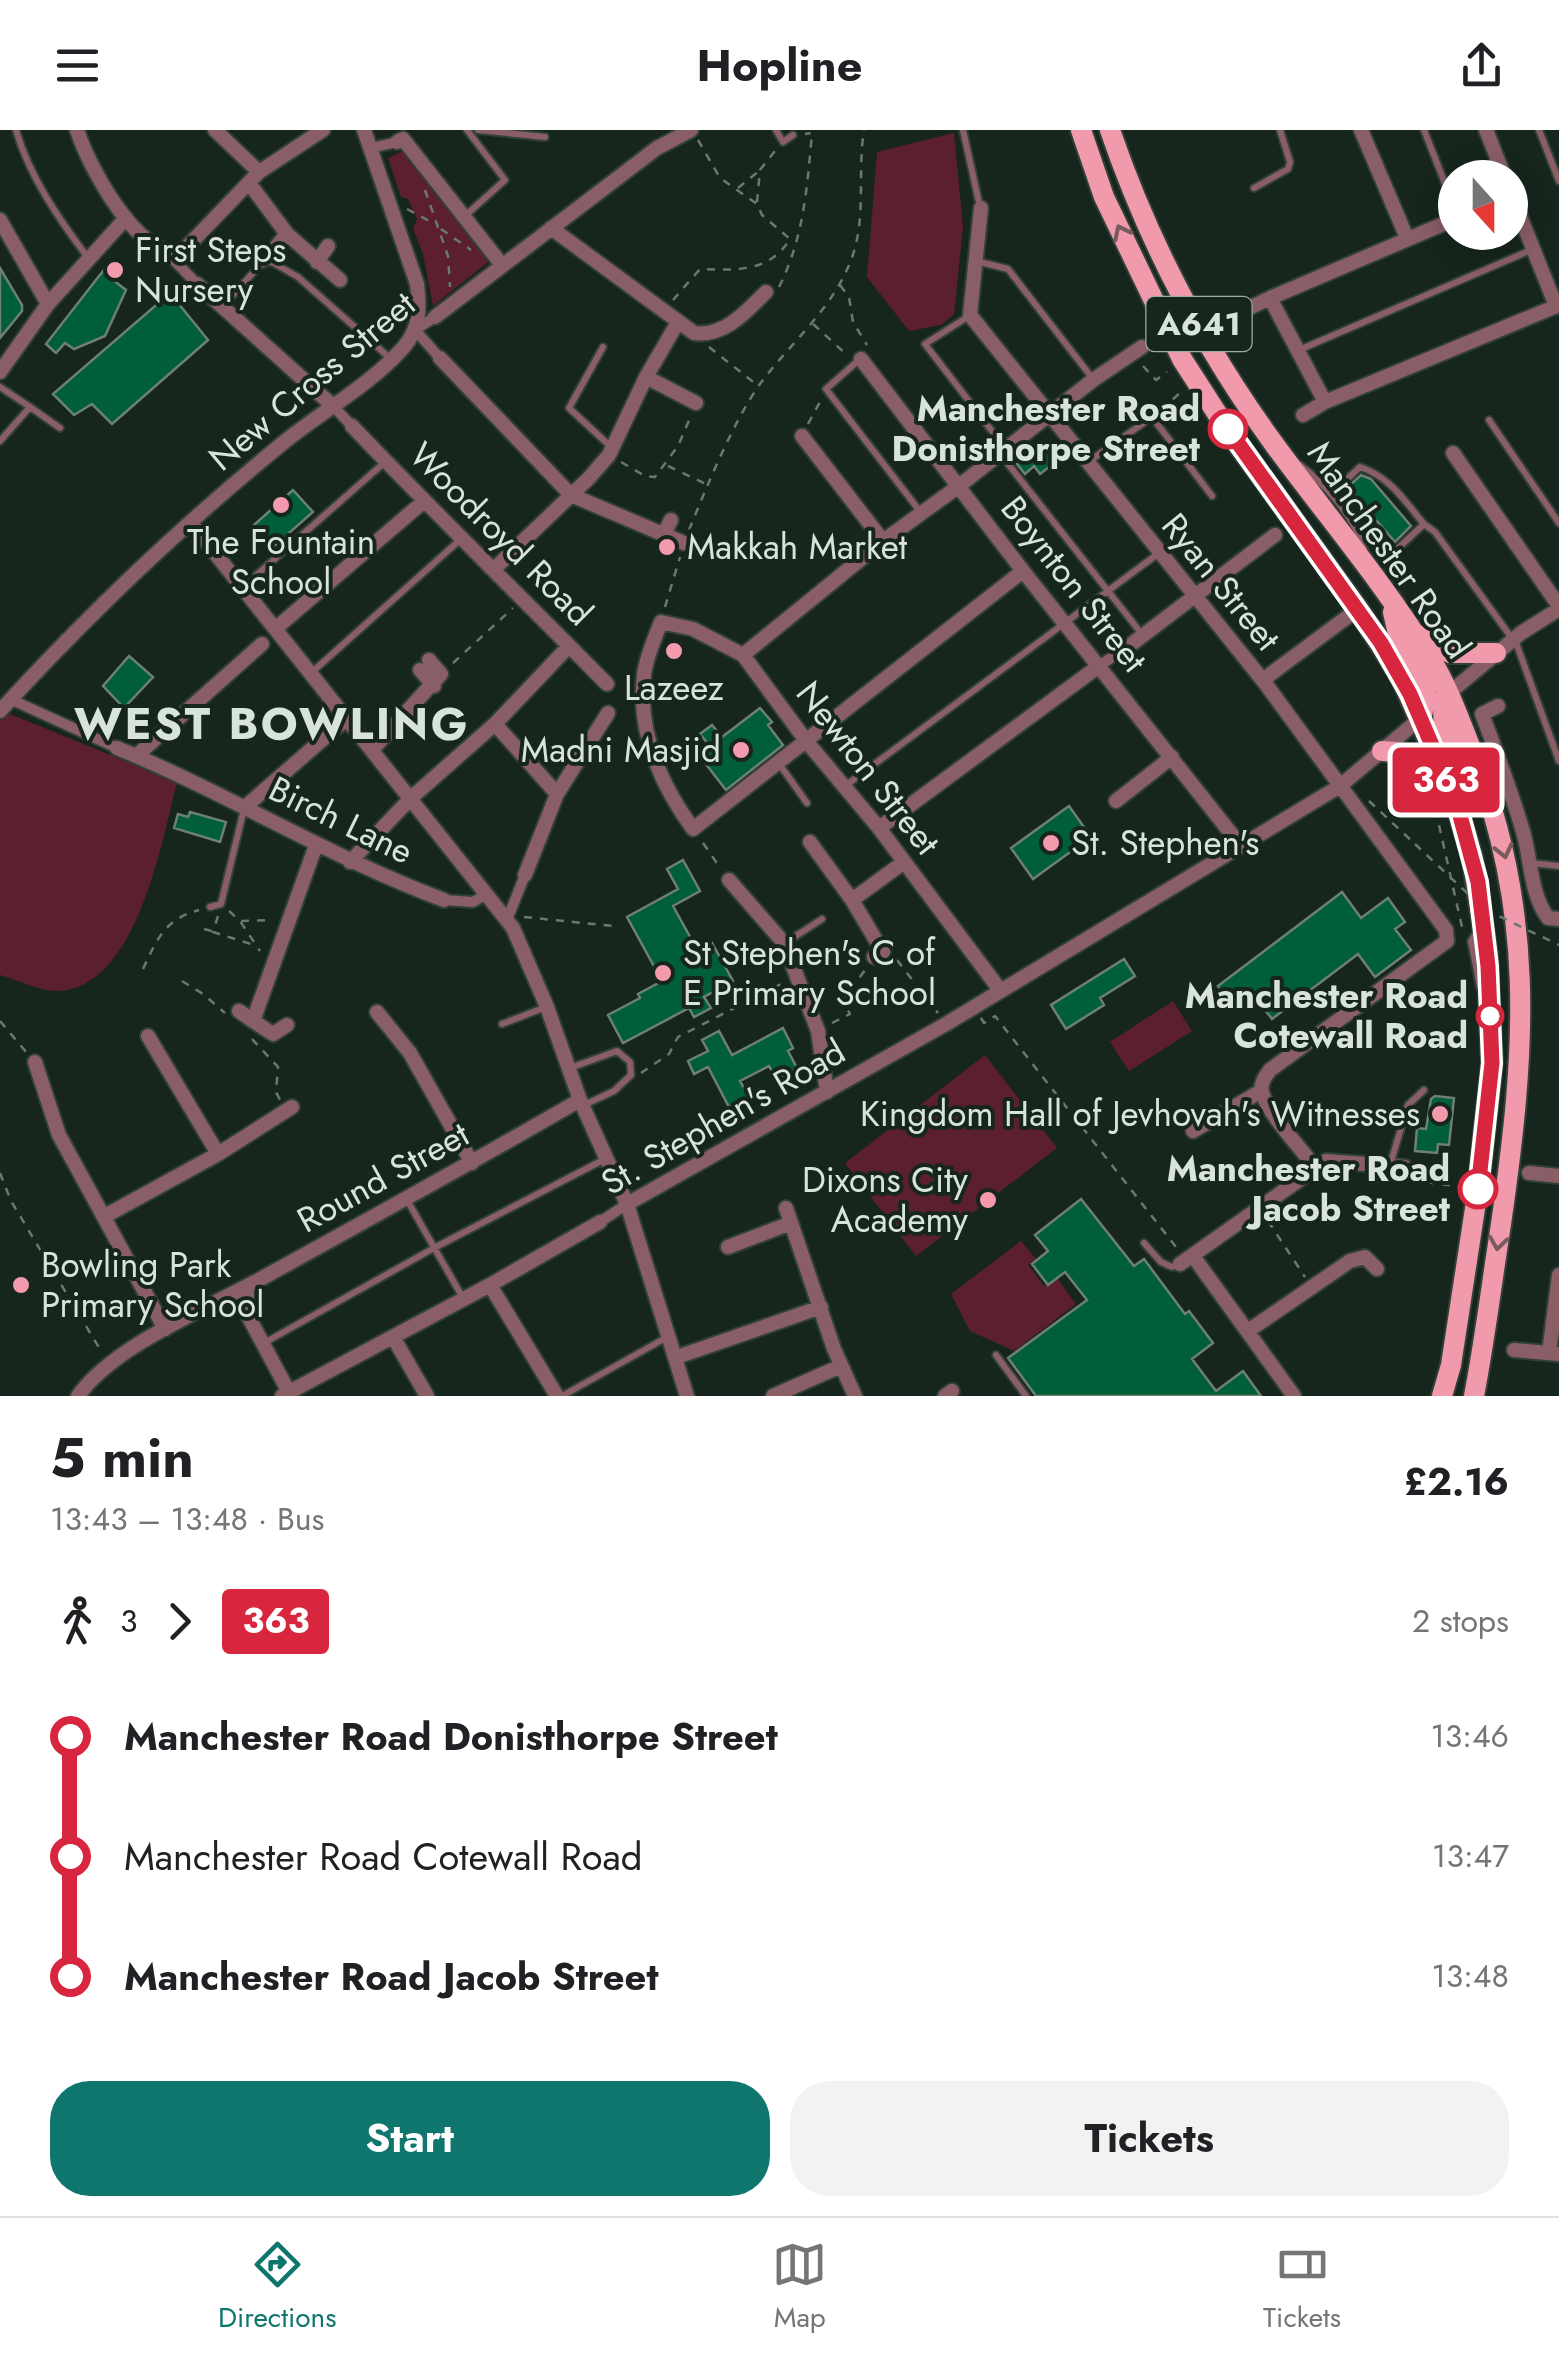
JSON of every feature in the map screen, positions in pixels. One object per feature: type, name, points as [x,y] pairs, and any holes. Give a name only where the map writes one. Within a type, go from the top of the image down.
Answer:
[{"type":"main road","name":"Manchester Road","points":[[1080,130],[1104,197],[1183,362],[1401,677],[1420,718],[1440,788],[1460,818],[1472,856],[1483,922],[1492,1063],[1478,1189],[1442,1396]]},
{"type":"main road","name":"Manchester Road","points":[[1110,130],[1134,197],[1169,270],[1238,392],[1275,445],[1380,574],[1391,600],[1438,670],[1484,778],[1499,828],[1522,971],[1522,1040],[1516,1115],[1474,1396]]},
{"type":"main road","points":[[1391,600],[1398,634],[1428,694],[1420,718]]},
{"type":"main road","points":[[1412,630],[1450,653],[1496,653]]},
{"type":"main road","points":[[1448,694],[1443,719],[1466,794],[1460,818]]},
{"type":"main road","points":[[1382,751],[1405,751],[1424,760],[1440,788]]},
{"type":"street","points":[[77,130],[100,179],[126,218],[150,244],[168,254],[352,426]]},
{"type":"street","points":[[215,130],[254,178],[282,240],[340,280]]},
{"type":"street","points":[[168,254],[181,253],[254,178],[323,130]]},
{"type":"street","points":[[364,130],[417,284],[420,307],[415,330],[572,496],[667,527],[684,543]]},
{"type":"street","points":[[654,130],[657,148]]},
{"type":"street","name":"New Cross Street","points":[[4,701],[74,630],[191,523],[284,442],[391,360],[415,330],[657,148],[692,130]]},
{"type":"street","points":[[1362,130],[1407,238]]},
{"type":"street","points":[[1486,130],[1497,160]]},
{"type":"street","points":[[370,148],[403,139],[502,265]]},
{"type":"street","points":[[970,315],[981,208]]},
{"type":"street","points":[[0,372],[48,304],[126,218]]},
{"type":"street","points":[[0,220],[48,304]]},
{"type":"street","points":[[1226,318],[1438,225]]},
{"type":"street","points":[[551,228],[694,332],[710,335],[770,294]]},
{"type":"street","points":[[1303,415],[1325,402],[1558,306],[1528,240]]},
{"type":"street","points":[[317,262],[328,246]]},
{"type":"street","points":[[1270,298],[1325,402]]},
{"type":"street","name":"Ryan Street","points":[[970,315],[1265,683],[1446,930]]},
{"type":"street","points":[[495,568],[572,496],[610,451],[678,322]]},
{"type":"street","points":[[743,655],[883,541],[1138,350]]},
{"type":"street","name":"Boynton Street","points":[[858,361],[1241,846]]},
{"type":"street","points":[[646,377],[696,403]]},
{"type":"street","name":"Woodroyd Road","points":[[352,426],[607,684]]},
{"type":"street","points":[[802,436],[883,541]]},
{"type":"street","points":[[1453,452],[1559,607]]},
{"type":"street","points":[[136,756],[423,502]]},
{"type":"street","points":[[191,523],[508,918],[547,1007],[581,1103],[627,1204],[688,1396]]},
{"type":"street","points":[[879,828],[1276,536]]},
{"type":"street","points":[[661,622],[644,674],[646,724],[655,764],[668,796],[693,829],[1023,572]]},
{"type":"street","name":"St. Stephen's Road","points":[[287,1395],[490,1285],[946,1024],[1340,786],[1496,653],[1559,607]]},
{"type":"street","points":[[1265,683],[1268,676],[1358,610]]},
{"type":"street","name":"Newton Street","points":[[661,622],[693,630],[743,655],[1000,990]]},
{"type":"street","points":[[350,862],[411,798],[495,724],[569,646]]},
{"type":"street","points":[[372,750],[437,680],[425,665]]},
{"type":"street","points":[[4,701],[117,748]]},
{"type":"street","points":[[1498,706],[1482,714],[1509,783],[1539,905],[1548,918],[1559,919]]},
{"type":"street","points":[[508,918],[557,794],[608,712]]},
{"type":"street","points":[[245,807],[298,772],[346,719]]},
{"type":"street","points":[[495,724],[557,794]]},
{"type":"street","name":"Birch Lane","points":[[117,748],[245,807],[350,862],[444,900],[472,902],[487,894]]},
{"type":"street","points":[[1116,801],[1172,757]]},
{"type":"street","points":[[810,842],[852,900],[879,954]]},
{"type":"street","points":[[251,1028],[316,845]]},
{"type":"street","points":[[852,900],[904,862]]},
{"type":"street","points":[[729,880],[736,900],[784,943],[818,1031],[827,1092]]},
{"type":"street","points":[[1314,1166],[1270,1107],[1262,1081],[1270,1070],[1446,941],[1446,930]]},
{"type":"street","points":[[378,1012],[410,1054],[472,1162]]},
{"type":"street","points":[[232,1013],[251,1028],[273,1034],[287,1025]]},
{"type":"street","points":[[148,1036],[218,1154]]},
{"type":"street","points":[[34,1062],[59,1135],[166,1329]]},
{"type":"street","points":[[1194,1132],[1262,1091]]},
{"type":"street","name":"Round Street","points":[[78,1396],[88,1382],[110,1365],[166,1329],[581,1103]]},
{"type":"street","points":[[105,1216],[218,1154],[289,1108]]},
{"type":"street","points":[[1294,1396],[1248,1332],[1186,1260],[1314,1166],[1326,1161],[1397,1166]]},
{"type":"street","points":[[1528,1173],[1559,1176]]},
{"type":"street","points":[[728,1246],[788,1216],[855,1396]]},
{"type":"street","points":[[1248,1332],[1350,1261],[1365,1257],[1377,1269]]},
{"type":"street","points":[[1514,1350],[1554,1353],[1559,1275]]},
{"type":"street","points":[[490,1285],[559,1396]]},
{"type":"street","points":[[247,1286],[248,1314],[287,1395]]},
{"type":"street","points":[[677,1357],[821,1307]]},
{"type":"street","points":[[392,1337],[428,1396]]},
{"type":"street","points":[[772,1396],[841,1366]]},
{"type":"lane","points":[[16,130],[32,170],[68,232],[89,259]]},
{"type":"lane","points":[[466,215],[505,180],[468,130]]},
{"type":"lane","points":[[478,130],[545,137]]},
{"type":"lane","points":[[776,130],[783,142],[793,135]]},
{"type":"lane","points":[[963,130],[981,208]]},
{"type":"lane","points":[[1254,188],[1288,168],[1280,130]]},
{"type":"lane","points":[[1424,130],[1438,165]]},
{"type":"lane","points":[[1539,130],[1559,181]]},
{"type":"lane","points":[[1297,351],[1532,250]]},
{"type":"lane","points":[[222,307],[260,265],[270,261],[298,277],[391,360]]},
{"type":"lane","points":[[975,261],[1008,268],[1094,380]]},
{"type":"lane","points":[[970,315],[925,344],[1110,591],[1138,640]]},
{"type":"lane","points":[[603,347],[568,408],[610,451]]},
{"type":"lane","points":[[858,361],[826,390],[922,514]]},
{"type":"lane","points":[[0,387],[60,428]]},
{"type":"lane","points":[[0,441],[30,407]]},
{"type":"lane","points":[[1087,463],[1152,417],[1212,496]]},
{"type":"lane","points":[[1489,420],[1559,523]]},
{"type":"lane","points":[[242,588],[386,462]]},
{"type":"lane","points":[[1345,481],[1360,468],[1378,473],[1435,532],[1514,639],[1559,761]]},
{"type":"lane","points":[[1380,574],[1391,556],[1424,524]]},
{"type":"lane","points":[[311,674],[462,538]]},
{"type":"lane","points":[[844,786],[1159,553]]},
{"type":"lane","points":[[779,764],[808,803]]},
{"type":"lane","points":[[210,907],[221,904],[245,807]]},
{"type":"lane","points":[[1531,863],[1559,866]]},
{"type":"lane","points":[[784,943],[822,919]]},
{"type":"lane","points":[[502,1024],[547,1007]]},
{"type":"lane","points":[[569,1068],[616,1051],[630,1062],[631,1076],[625,1083],[581,1103]]},
{"type":"lane","points":[[1397,1166],[1408,1105],[1424,1090]]},
{"type":"lane","points":[[263,1344],[434,1248],[606,1159]]},
{"type":"lane","points":[[406,1198],[463,1300]]},
{"type":"lane","points":[[1144,1243],[1161,1262],[1172,1267],[1186,1260]]},
{"type":"lane","points":[[559,1396],[670,1335]]},
{"type":"lane","points":[[996,1355],[1026,1396]]},
{"type":"path","points":[[692,130],[720,178],[756,204],[762,215],[790,240]]},
{"type":"path","points":[[661,622],[684,543],[708,485],[758,386],[813,324],[851,260],[859,228],[864,130]]},
{"type":"path","points":[[770,294],[799,238],[812,133],[793,135]]},
{"type":"path","points":[[737,188],[760,170],[783,142]]},
{"type":"path","points":[[426,166],[427,202],[448,256],[452,304]]},
{"type":"path","points":[[756,204],[760,170]]},
{"type":"path","points":[[391,208],[410,209],[460,244],[480,254],[492,252]]},
{"type":"path","points":[[659,310],[700,269],[765,265],[780,255],[790,240],[799,238]]},
{"type":"path","points":[[813,324],[858,361],[870,351],[853,322],[849,297],[839,284]]},
{"type":"path","points":[[694,332],[758,386]]},
{"type":"path","points":[[1138,350],[1156,380],[1183,362]]},
{"type":"path","points":[[802,436],[826,390]]},
{"type":"path","points":[[610,451],[645,476],[655,477],[666,466],[696,403]]},
{"type":"path","points":[[666,466],[708,485]]},
{"type":"path","points":[[437,680],[523,597]]},
{"type":"path","points":[[1440,788],[1462,928],[1446,930]]},
{"type":"path","points":[[1368,800],[1377,804],[1484,908],[1559,945]]},
{"type":"path","points":[[693,829],[729,880]]},
{"type":"path","points":[[213,932],[221,904],[240,920],[258,946],[270,976]]},
{"type":"path","points":[[144,969],[166,925],[186,913],[210,907]]},
{"type":"path","points":[[508,918],[612,926]]},
{"type":"path","points":[[240,920],[287,920]]},
{"type":"path","points":[[204,929],[258,946]]},
{"type":"path","points":[[818,1031],[850,1014],[843,1000],[879,954],[900,961],[946,1024]]},
{"type":"path","points":[[637,1076],[670,1054],[678,1037],[797,975]]},
{"type":"path","points":[[182,981],[232,1013]]},
{"type":"path","points":[[974,1006],[984,1022],[995,1016],[1186,1260]]},
{"type":"path","points":[[0,1021],[34,1062]]},
{"type":"path","points":[[251,1028],[278,1067],[276,1092],[289,1108]]},
{"type":"path","points":[[1397,1166],[1402,1179],[1478,1189]]},
{"type":"path","points":[[0,1173],[11,1201],[110,1365]]},
{"type":"path","points":[[1260,1209],[1311,1286]]},
{"type":"shaded area","points":[[954,133],[963,227],[954,314],[941,325],[909,331],[867,277],[877,152]]},
{"type":"shaded area","points":[[403,151],[492,259],[433,306],[423,254],[413,228],[417,219],[408,199],[401,197],[388,158]]},
{"type":"shaded area","points":[[5,712],[177,782],[154,873],[127,939],[108,965],[86,983],[59,991],[0,975],[0,718]]},
{"type":"shaded area","points":[[1173,1001],[1192,1031],[1129,1071],[1110,1042]]},
{"type":"shaded area","points":[[985,1055],[1057,1148],[916,1256],[845,1163]]},
{"type":"shaded area","points":[[1021,1241],[1036,1259],[1028,1265],[1044,1286],[1057,1278],[1076,1304],[1014,1351],[970,1331],[951,1294]]},
{"type":"building","points":[[110,262],[121,271],[113,280],[126,290],[105,336],[74,349],[65,343],[56,353],[46,344]]},
{"type":"building","points":[[0,268],[22,311],[0,338]]},
{"type":"building","points":[[170,293],[208,340],[112,424],[92,404],[74,415],[53,394]]},
{"type":"building","points":[[1045,443],[1058,460],[1040,474],[1034,466],[1025,474],[1017,464]]},
{"type":"building","points":[[1361,475],[1371,479],[1411,526],[1395,542],[1375,519],[1368,524],[1361,516],[1368,510],[1348,487]]},
{"type":"building","points":[[293,490],[313,512],[273,547],[254,525]]},
{"type":"building","points":[[129,656],[153,677],[124,708],[103,686]]},
{"type":"building","name":"Madni Masjid","points":[[760,708],[783,745],[726,790],[698,754],[709,745],[700,734],[712,725],[722,737]]},
{"type":"building","name":"St. Stephen's","points":[[1069,806],[1091,837],[1033,879],[1011,848]]},
{"type":"building","points":[[190,812],[226,822],[220,842],[174,828],[178,814],[188,817]]},
{"type":"building","points":[[683,860],[700,891],[673,906],[698,951],[712,943],[733,981],[704,997],[711,1008],[694,1017],[689,1008],[623,1043],[608,1015],[662,981],[627,917],[678,889],[667,869]]},
{"type":"building","points":[[1342,892],[1361,918],[1388,898],[1405,922],[1395,929],[1411,950],[1375,977],[1358,954],[1272,1019],[1252,993],[1234,1007],[1218,986]]},
{"type":"building","points":[[1124,959],[1135,976],[1100,998],[1104,1005],[1066,1029],[1051,1005]]},
{"type":"building","points":[[783,1028],[797,1068],[776,1079],[769,1066],[740,1081],[749,1097],[729,1107],[708,1067],[694,1074],[688,1061],[708,1051],[702,1040],[719,1031],[732,1055]]},
{"type":"building","name":"Kingdom Hall of Jevhovah's Witnesses","points":[[1454,1098],[1449,1145],[1438,1144],[1437,1153],[1415,1151],[1417,1128],[1426,1129],[1431,1099]]},
{"type":"building","points":[[1081,1199],[1134,1266],[1144,1259],[1185,1314],[1189,1311],[1213,1343],[1192,1359],[1216,1391],[1243,1371],[1261,1396],[1036,1396],[1008,1358],[1087,1300],[1065,1272],[1048,1285],[1032,1264],[1048,1251],[1035,1235]]},
{"type":"bus line","name":"363","points":[[1228,429],[1381,643],[1410,694],[1456,801],[1478,882],[1488,966],[1492,1063],[1478,1189]]},
{"type":"place","name":"First Steps Nursery","points":[[115,270]]},
{"type":"place","name":"Manchester Road Donisthorpe Street","points":[[1228,429]]},
{"type":"place","name":"The Fountain School","points":[[281,505]]},
{"type":"place","name":"Makkah Market","points":[[667,547]]},
{"type":"place","name":"Lazeez","points":[[674,651]]},
{"type":"place","name":"Madni Masjid","points":[[741,750]]},
{"type":"place","name":"St. Stephen's","points":[[1051,843]]},
{"type":"place","name":"St Stephen's C of E Primary School","points":[[663,973]]},
{"type":"place","name":"Manchester Road Cotewall Road","points":[[1490,1016]]},
{"type":"place","name":"Kingdom Hall of Jevhovah's Witnesses","points":[[1440,1114]]},
{"type":"place","name":"Manchester Road Jacob Street","points":[[1478,1189]]},
{"type":"place","name":"Dixons City Academy","points":[[988,1200]]},
{"type":"place","name":"Bowling Park Primary School","points":[[21,1285]]},
{"type":"district","name":"WEST BOWLING","points":[[272,723]]}]
